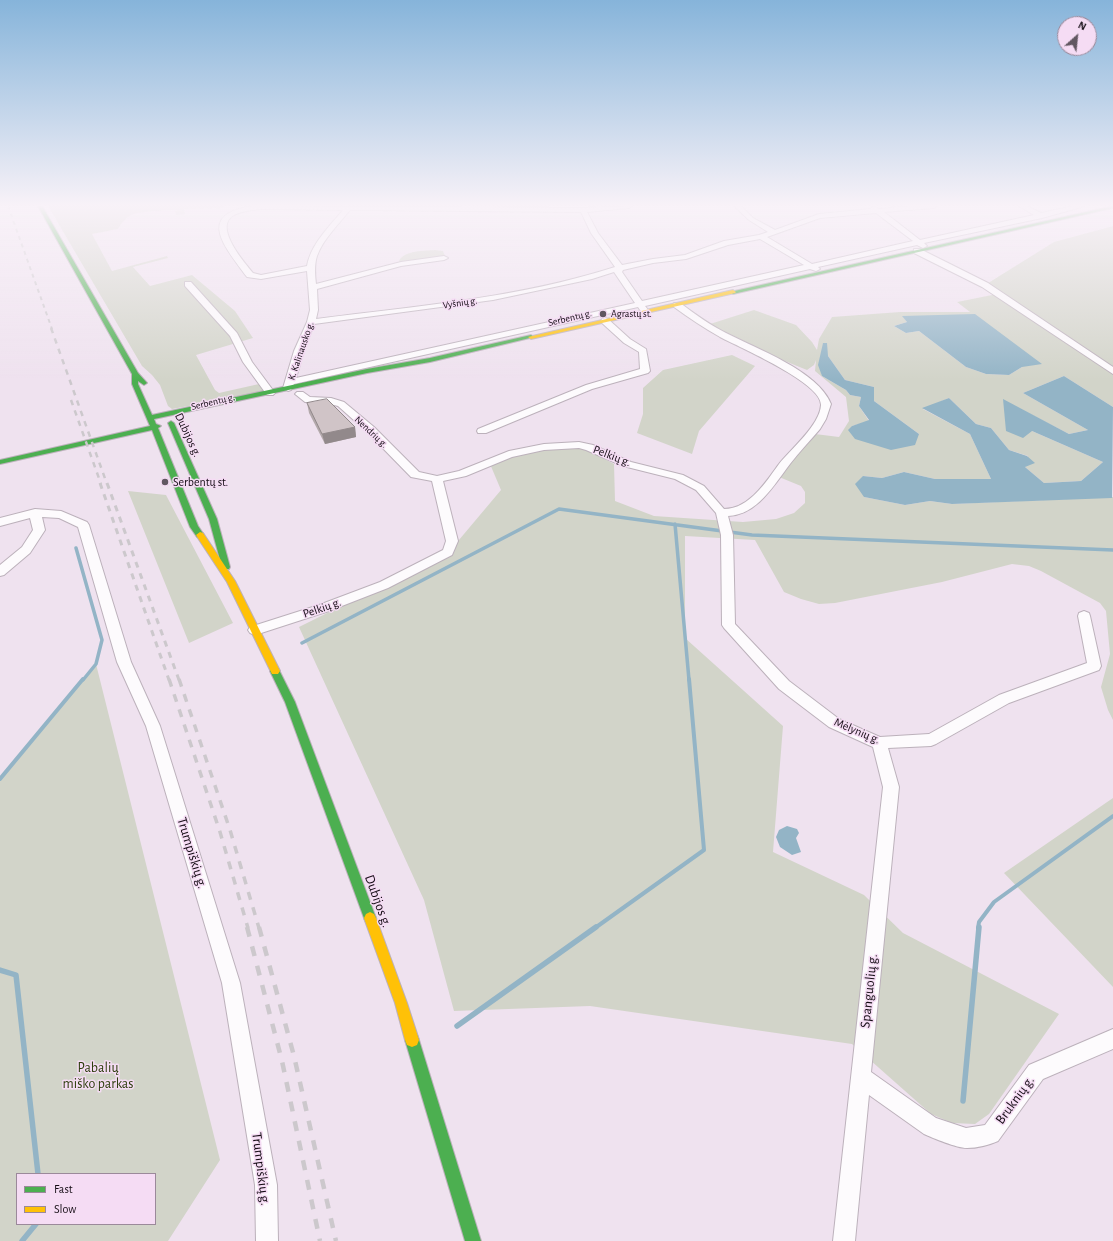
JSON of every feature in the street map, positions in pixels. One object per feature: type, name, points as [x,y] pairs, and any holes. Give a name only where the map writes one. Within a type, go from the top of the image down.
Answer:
[{"type":"main road","name":"Dubijos g.","points":[[73,264],[135,374],[144,382],[148,389]]},
{"type":"main road","name":"Serbentų g.","points":[[147,419],[163,411],[270,393],[289,385],[430,360],[605,321],[643,308],[677,305],[853,264]]},
{"type":"main road","name":"Serbentų g.","points":[[0,462],[300,394],[430,360]]},
{"type":"main road","name":"Dubijos g.","points":[[135,374],[135,384],[147,419],[154,427],[194,527],[231,581],[290,702],[401,1003],[473,1241]]},
{"type":"main road","name":"Dubijos g.","points":[[163,411],[171,423],[213,519],[231,581]]},
{"type":"main road","points":[[0,453],[122,425]]},
{"type":"street","points":[[242,264],[250,275],[260,277],[311,268]]},
{"type":"street","name":"K. Kalinausko g.","points":[[289,385],[314,310],[311,264]]},
{"type":"street","points":[[312,288],[402,264]]},
{"type":"street","points":[[617,264],[620,268],[618,272],[643,308]]},
{"type":"street","name":"Vyšnių g.","points":[[311,322],[469,302],[592,277],[620,268],[639,264]]},
{"type":"street","points":[[808,264],[822,272]]},
{"type":"street","points":[[289,385],[643,308],[824,264]]},
{"type":"street","points":[[948,264],[985,285],[1113,371]]},
{"type":"street","points":[[188,284],[234,335],[248,362],[270,393]]},
{"type":"street","points":[[677,305],[722,334],[771,359],[815,386],[821,391],[826,403],[821,417],[810,434],[756,500],[736,511],[721,512]]},
{"type":"street","points":[[482,432],[589,387],[645,371],[643,351],[626,340],[605,321]]},
{"type":"street","name":"Nendrių g.","points":[[300,394],[308,400],[331,401],[341,404],[370,429],[415,475],[437,479]]},
{"type":"street","name":"Pelkių g.","points":[[255,630],[324,608],[384,585],[448,552],[452,541],[437,479],[462,474],[508,454],[544,447],[579,445],[589,447],[627,464],[679,477],[700,488],[721,512]]},
{"type":"street","name":"Mėlynių g.","points":[[721,512],[726,530],[729,625],[784,685],[834,723],[879,743],[931,740],[1004,699],[1094,666],[1084,616]]},
{"type":"street","points":[[0,572],[26,550],[39,530],[34,513]]},
{"type":"street","name":"Trumpiškių g.","points":[[0,522],[34,513],[61,515],[83,525],[124,662],[153,726],[231,983],[266,1185],[267,1241]]},
{"type":"street","name":"Spanguolių g.","points":[[844,1241],[891,787],[879,743]]},
{"type":"street","name":"Bruknių g.","points":[[860,1076],[931,1127],[966,1138],[991,1134],[1036,1072],[1113,1039]]},
{"type":"green space","points":[[82,264],[108,264],[112,271],[138,264],[145,264],[133,267],[150,286],[192,275],[235,311],[253,338],[196,355],[215,390],[219,393],[259,384],[264,392],[172,409],[168,406],[160,385],[142,366]]},
{"type":"green space","points":[[1019,264],[1113,264],[1113,407],[1064,376],[1023,393],[1088,430],[1069,434],[1003,400],[1032,431],[1103,462],[1081,481],[1044,483],[1025,467],[1028,456],[1009,450],[991,428],[976,424],[949,398],[923,409],[970,434],[991,479],[935,479],[904,472],[882,478],[863,476],[864,497],[905,505],[930,501],[952,504],[1113,497],[1113,720],[1108,710],[1101,687],[1110,654],[1106,611],[1100,603],[1029,566],[1012,564],[942,582],[835,603],[819,604],[784,592],[755,540],[685,536],[685,638],[783,726],[773,852],[864,895],[903,933],[1059,1014],[989,1114],[975,1124],[952,1123],[931,1114],[852,1044],[590,1006],[454,1011],[424,900],[299,627],[448,553],[501,490],[490,464],[512,456],[536,450],[573,447],[584,449],[614,464],[615,501],[654,516],[743,522],[776,519],[794,513],[805,503],[805,492],[801,486],[779,477],[815,434],[839,437],[849,421],[846,397],[815,371],[816,360],[814,365],[807,370],[757,349],[710,324],[754,310],[796,325],[812,342],[817,350],[819,339],[832,317],[900,312],[970,312],[957,302],[997,294],[985,285]],"holes":[[[903,316],[1022,367],[1009,375],[986,374],[966,367],[919,331],[906,333],[894,326],[907,322]],[[823,344],[828,356],[845,380],[874,387],[874,401],[919,434],[852,426],[869,421],[859,406],[861,397],[850,395],[846,390],[822,376]]]},
{"type":"green space","points":[[732,355],[755,366],[699,431],[692,454],[637,433],[643,414],[643,388],[663,370]]},
{"type":"green space","points":[[128,491],[166,495],[233,623],[189,643]]},
{"type":"green space","name":"Pabalių miško parkas","points":[[96,664],[220,1160],[168,1241],[0,1241],[0,779]]},
{"type":"green space","points":[[1113,798],[1113,987],[1004,873]]},
{"type":"water","points":[[975,314],[1042,364],[1022,367],[1009,375],[986,374],[966,367],[919,331],[906,333],[894,326],[907,322],[902,316]]},
{"type":"water","points":[[823,343],[827,343],[828,356],[845,380],[874,387],[874,401],[919,434],[915,445],[891,450],[855,439],[848,430],[852,426],[869,420],[859,406],[861,397],[850,395],[846,390],[822,376],[818,365]]},
{"type":"water","points":[[1064,376],[1113,407],[1112,498],[952,504],[930,501],[905,505],[864,497],[855,484],[863,476],[882,478],[904,472],[935,479],[991,479],[970,434],[922,408],[949,398],[976,424],[991,428],[1009,450],[1027,456],[1035,463],[1025,467],[1044,483],[1081,481],[1103,462],[1032,431],[1023,438],[1006,431],[1003,399],[1069,434],[1088,430],[1023,393]]},
{"type":"water","points":[[787,826],[797,829],[799,833],[796,838],[801,852],[792,855],[780,847],[776,837],[779,830]]},
{"type":"building","points":[[327,399],[355,427],[322,434],[307,403]]},
{"type":"waterway","points":[[302,643],[559,509],[675,525]]},
{"type":"waterway","points":[[675,525],[752,535],[1113,550]]},
{"type":"waterway","points":[[675,525],[689,680]]},
{"type":"waterway","points":[[76,548],[102,640],[96,664],[83,680]]},
{"type":"waterway","points":[[0,779],[83,679]]},
{"type":"waterway","points":[[595,928],[704,850],[689,679]]},
{"type":"waterway","points":[[978,928],[979,922],[994,902],[1113,816]]},
{"type":"waterway","points":[[457,1026],[596,927]]},
{"type":"waterway","points":[[963,1101],[979,927]]},
{"type":"waterway","points":[[0,970],[16,975],[38,1173]]},
{"type":"waterway","points":[[22,1241],[35,1225]]},
{"type":"railway","points":[[29,264],[52,329]]},
{"type":"railway","points":[[51,328],[107,484]]},
{"type":"railway","points":[[71,400],[101,484]]},
{"type":"railway","points":[[100,483],[169,680]]},
{"type":"railway","points":[[107,483],[179,680]]},
{"type":"railway","points":[[169,679],[220,832],[248,928]]},
{"type":"railway","points":[[179,679],[230,830],[259,928]]},
{"type":"railway","points":[[247,927],[282,1061],[320,1241]]},
{"type":"railway","points":[[259,927],[294,1056],[336,1241]]},
{"type":"traffic: fast","points":[[73,264],[135,374],[144,383]]},
{"type":"traffic: fast","points":[[733,292],[859,264]]},
{"type":"traffic: fast","points":[[150,418],[367,371],[430,360],[531,337]]},
{"type":"traffic: fast","points":[[135,374],[135,384],[154,427],[157,426]]},
{"type":"traffic: fast","points":[[171,423],[213,519],[226,567]]},
{"type":"traffic: fast","points":[[0,462],[154,427],[194,527],[200,535]]},
{"type":"traffic: fast","points":[[275,671],[290,702],[370,918]]},
{"type":"traffic: fast","points":[[412,1040],[473,1241]]},
{"type":"traffic: slow","points":[[531,337],[733,292]]},
{"type":"traffic: slow","points":[[200,535],[231,581],[275,671]]},
{"type":"traffic: slow","points":[[370,918],[401,1003],[412,1040]]},
{"type":"place","name":"Agrastų st.","points":[[603,314]]},
{"type":"place","name":"Serbentų st.","points":[[165,482]]}]
